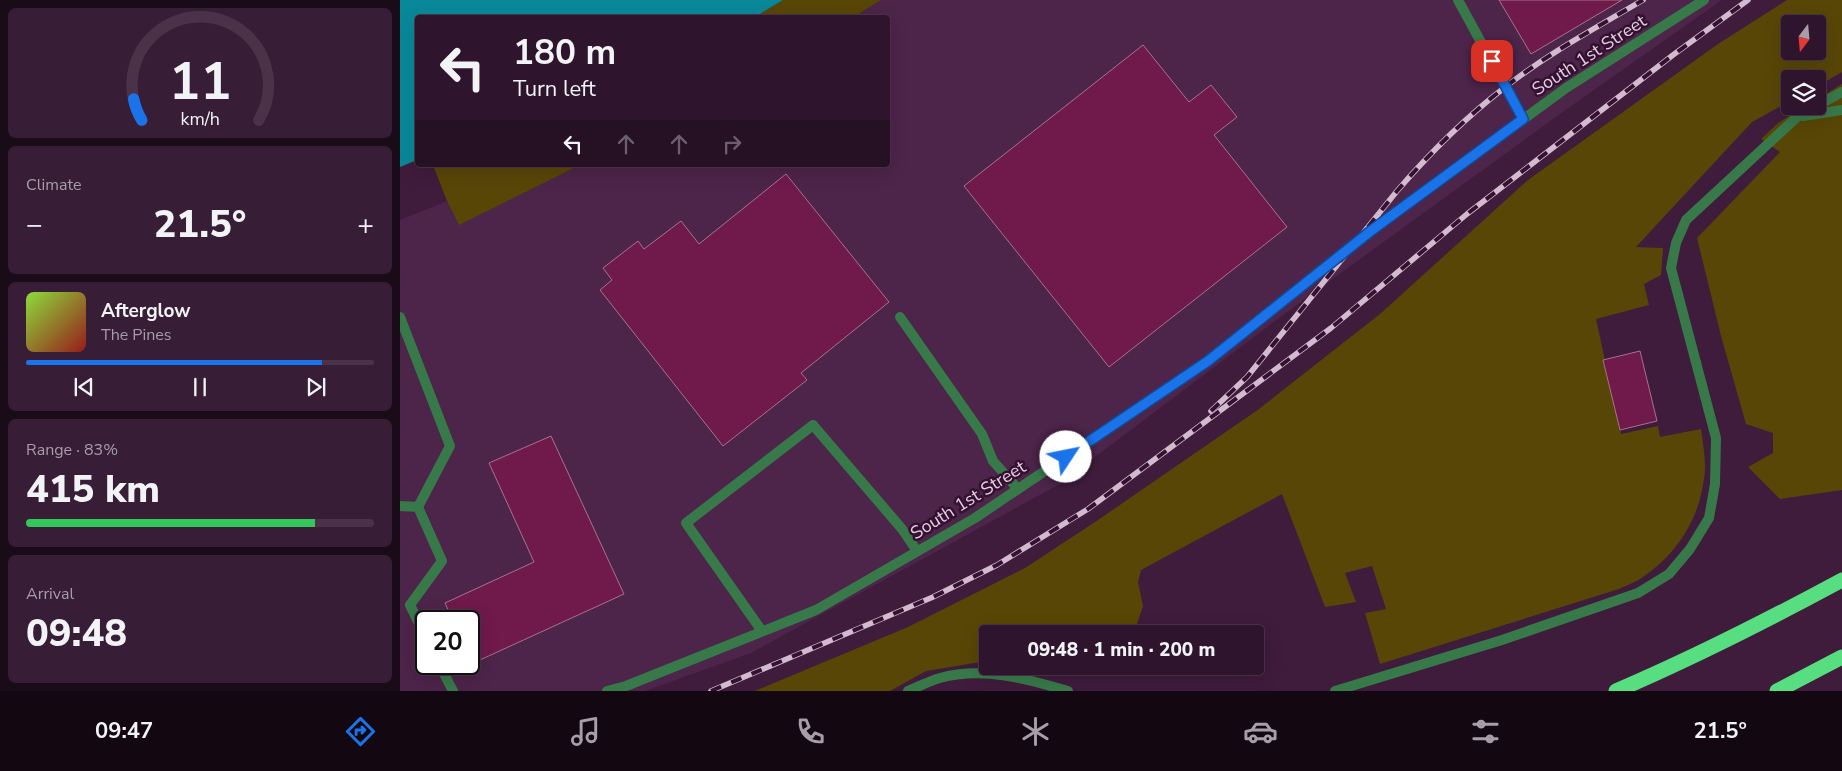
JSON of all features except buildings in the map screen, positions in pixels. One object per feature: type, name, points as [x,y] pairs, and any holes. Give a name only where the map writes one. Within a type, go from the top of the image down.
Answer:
[{"type":"highway","points":[[1616,691],[1764,622],[1842,580]]},
{"type":"highway","points":[[1777,691],[1842,657]]},
{"type":"lane","points":[[1458,0],[1523,119]]},
{"type":"lane","name":"South 1st Street","points":[[607,691],[626,686],[816,610],[975,518],[1208,361],[1372,230],[1566,88],[1704,0]]},
{"type":"lane","points":[[1826,101],[1842,92]]},
{"type":"lane","points":[[1797,117],[1842,110]]},
{"type":"lane","points":[[1335,691],[1502,640],[1638,594],[1668,574],[1690,549],[1709,518],[1715,484],[1716,438],[1671,268],[1676,243],[1686,220],[1800,115]]},
{"type":"lane","points":[[400,317],[450,446],[418,507]]},
{"type":"lane","points":[[900,317],[982,434],[993,461],[1018,489]]},
{"type":"lane","points":[[762,631],[686,523],[813,425],[902,529],[917,551]]},
{"type":"lane","points":[[400,506],[418,507]]},
{"type":"lane","points":[[415,615],[410,605],[442,561],[418,507]]},
{"type":"lane","points":[[908,691],[939,678],[967,673],[1019,678],[1068,691]]},
{"type":"lane","points":[[446,675],[454,691]]},
{"type":"shaded area","points":[[783,0],[881,0],[860,15],[757,15]]},
{"type":"shaded area","points":[[881,0],[1722,0],[1567,109],[1294,307],[1058,485],[751,653],[645,691],[400,691],[400,220],[447,201],[459,224],[576,167],[890,167],[890,15],[860,15]]},
{"type":"shaded area","points":[[1787,0],[1842,0],[1842,72],[1826,81],[1826,70],[1781,70],[1781,106],[1752,122],[1636,247],[1663,248],[1661,275],[1644,284],[1649,305],[1596,319],[1621,434],[1658,426],[1660,437],[1701,429],[1705,473],[1697,508],[1691,522],[1676,546],[1666,558],[1643,577],[1619,589],[1380,664],[1365,613],[1386,609],[1372,566],[1345,573],[1356,602],[1325,607],[1282,494],[1141,570],[1138,582],[1143,606],[1137,624],[979,625],[979,662],[926,671],[890,691],[755,691],[908,627],[1025,568],[1098,520],[1259,409],[1380,314],[1528,180],[1718,44]]},
{"type":"shaded area","points":[[1842,84],[1842,490],[1780,499],[1748,467],[1773,453],[1773,433],[1746,424],[1721,336],[1697,238],[1780,152],[1761,139],[1778,123],[1791,115],[1826,115],[1826,94]]},
{"type":"shaded area","points":[[434,167],[576,167],[459,225]]},
{"type":"water","points":[[400,0],[783,0],[758,15],[415,15],[415,161],[400,167]]},
{"type":"railway","points":[[1211,411],[1247,377],[1397,191],[1448,137],[1475,112],[1537,64],[1643,0]]},
{"type":"railway","points":[[711,691],[933,597],[997,565],[1088,509],[1331,328],[1467,214],[1673,55],[1748,0]]},
{"type":"route","points":[[1066,457],[1208,361],[1372,230],[1523,119],[1492,61]]}]
